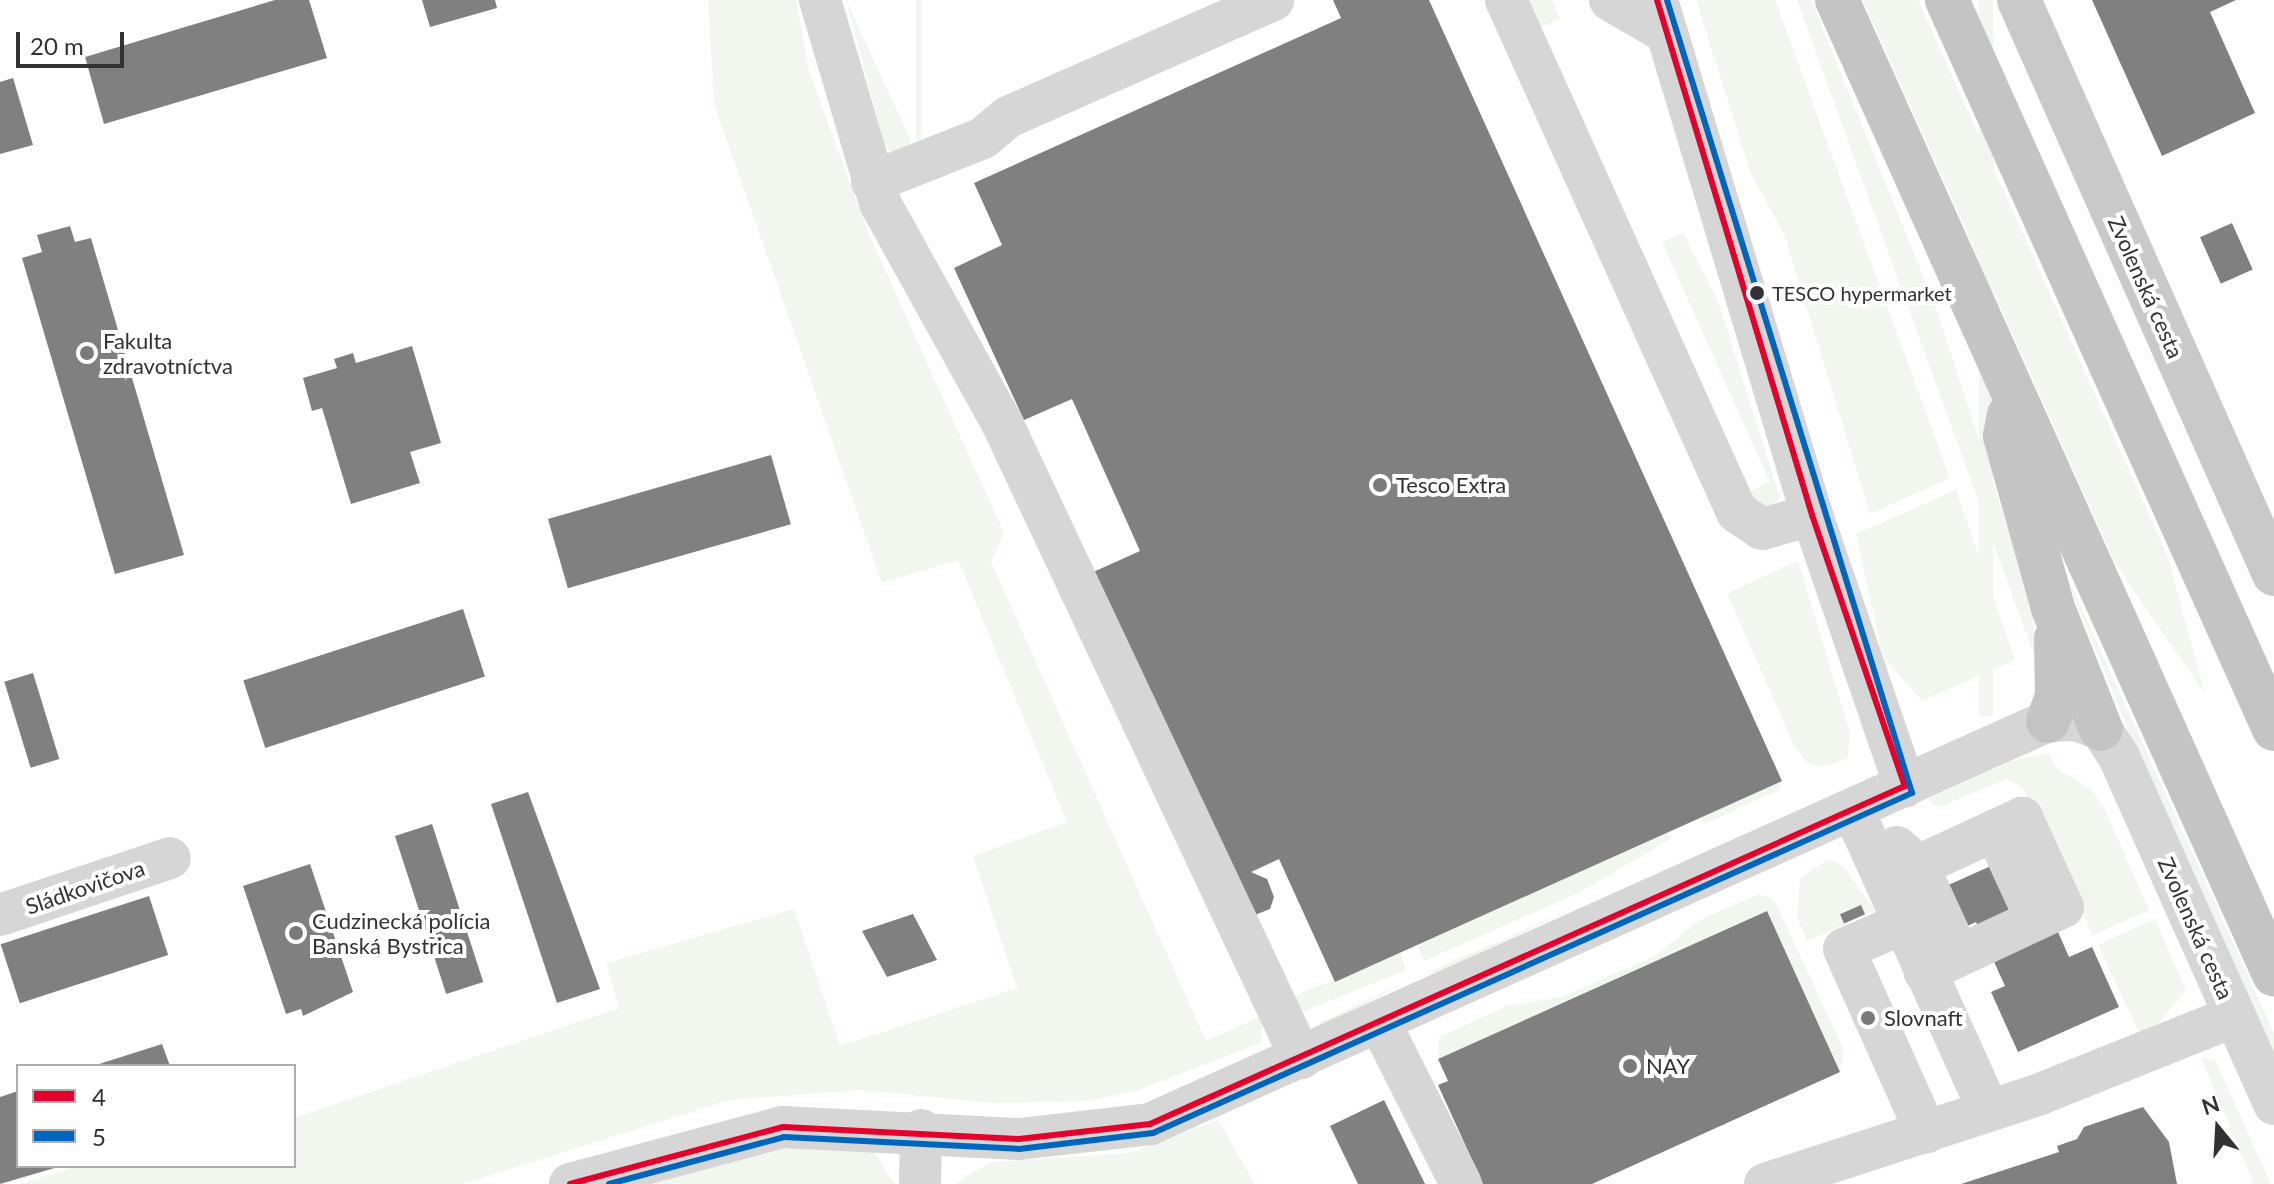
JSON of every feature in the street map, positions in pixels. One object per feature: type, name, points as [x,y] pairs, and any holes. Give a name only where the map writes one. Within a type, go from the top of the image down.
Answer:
[{"type":"highway","points":[[1837,0],[2274,974]]},
{"type":"highway","points":[[1947,0],[2274,729]]},
{"type":"highway","points":[[2013,393],[2005,436],[2053,608],[2101,729]]},
{"type":"highway","points":[[2048,721],[2057,696],[2053,608]]},
{"type":"main road","name":"Zvolenská cesta","points":[[2019,0],[2274,574]]},
{"type":"street","points":[[820,0],[872,182],[1003,425],[1301,1058]]},
{"type":"street","points":[[872,182],[983,138],[1008,117],[1273,0]]},
{"type":"street","points":[[1506,0],[1737,512],[1762,529],[1812,515]]},
{"type":"street","points":[[1610,0],[1662,16],[1812,515],[1905,786]]},
{"type":"street","points":[[570,1184],[783,1127],[921,1130],[1019,1139],[1150,1124],[2048,721],[2101,729]]},
{"type":"street","name":"Zvolenská cesta","points":[[2101,729],[2274,1104]]},
{"type":"street","points":[[1853,810],[1957,848],[2022,818],[2063,907],[1983,944],[1901,924],[1844,949],[1926,1132]]},
{"type":"street","points":[[1853,810],[1901,924]]},
{"type":"street","points":[[1957,848],[1983,944],[1989,1111]]},
{"type":"street","points":[[1957,848],[1983,944]]},
{"type":"street","name":"Sládkovičova","points":[[0,915],[170,858]]},
{"type":"street","name":"Zvolenská cesta","points":[[1765,1184],[1989,1111],[2235,1016]]},
{"type":"street","points":[[1380,1023],[1461,1184]]},
{"type":"street","points":[[920,1184],[921,1130]]},
{"type":"shaded area","points":[[708,0],[796,0],[809,71],[867,230],[1004,533],[991,562],[1206,1041],[1262,1016],[1261,1043],[1135,1091],[1089,1101],[993,1103],[858,1090],[729,1100],[462,1184],[21,1184],[71,1168],[296,1168],[296,1117],[619,1008],[606,963],[794,909],[840,1046],[1017,988],[973,856],[1067,822],[958,560],[882,583],[714,104]]},
{"type":"shaded area","points":[[846,0],[911,146],[891,152],[884,143]]},
{"type":"shaded area","points":[[916,0],[921,0],[921,141],[916,141]]},
{"type":"shaded area","points":[[1523,0],[1552,0],[1560,19],[1536,30]]},
{"type":"shaded area","points":[[1696,0],[1775,0],[1950,478],[1870,514],[1784,234],[1751,174]]},
{"type":"shaded area","points":[[1797,0],[1811,0],[1935,305],[2035,612],[2034,655]]},
{"type":"shaded area","points":[[1863,0],[1918,0],[2168,557],[2205,694],[2116,565]]},
{"type":"shaded area","points":[[1979,0],[1993,0],[1993,716],[1979,716]]},
{"type":"shaded area","points":[[1683,233],[1718,301],[1780,498],[1769,513],[1746,493],[1770,482],[1662,242]]},
{"type":"shaded area","points":[[1956,490],[2015,660],[1922,701],[1883,657],[1856,534]]},
{"type":"shaded area","points":[[2055,550],[2274,1033],[2274,1066],[2150,784]]},
{"type":"shaded area","points":[[1798,561],[1850,733],[1848,758],[1823,767],[1807,763],[1793,743],[1727,593]]},
{"type":"shaded area","points":[[2049,753],[2056,768],[2092,790],[2104,808],[2149,910],[2093,935],[2022,787],[2007,779],[1939,807],[1927,799],[2012,761]]},
{"type":"shaded area","points":[[1782,781],[1779,790],[1704,824],[1701,817]]},
{"type":"shaded area","points":[[1669,832],[1672,838],[1580,892],[1424,961],[1416,945]]},
{"type":"shaded area","points":[[1828,859],[1844,867],[1875,911],[1807,941],[1797,917],[1800,879]]},
{"type":"shaded area","points":[[1759,894],[1774,900],[1844,1050],[1840,1072],[1766,911],[1438,1059],[1439,1037],[1507,1006],[1562,997],[1655,956],[1700,920]]},
{"type":"shaded area","points":[[1587,902],[1436,974],[1431,971]]},
{"type":"shaded area","points":[[2155,919],[2186,990],[2155,1027],[2139,1032],[2098,945]]},
{"type":"shaded area","points":[[1400,953],[1407,970],[1297,1014],[1291,997]]},
{"type":"shaded area","points":[[1409,981],[1325,1025],[1318,1023]]},
{"type":"shaded area","points":[[2201,1057],[2215,1060],[2271,1184],[2254,1184]]},
{"type":"shaded area","points":[[1218,1120],[1255,1184],[955,1184],[990,1162],[1130,1153]]},
{"type":"shaded area","points":[[786,1145],[871,1148],[895,1184],[619,1184]]},
{"type":"building","points":[[275,0],[309,0],[327,58],[104,124],[85,57]]},
{"type":"building","points":[[422,0],[495,0],[497,8],[430,27]]},
{"type":"building","name":"Tesco Extra","points":[[1333,0],[1429,0],[1782,781],[1335,982],[1279,859],[1251,872],[1267,879],[1274,897],[1270,909],[1250,917],[1091,573],[1140,551],[1072,399],[1024,420],[954,268],[1002,245],[974,183],[1341,18]]},
{"type":"building","points":[[2092,0],[2236,0],[2210,12],[2255,113],[2162,156]]},
{"type":"building","points":[[13,78],[33,145],[0,154],[0,82]]},
{"type":"building","points":[[2232,223],[2253,270],[2221,284],[2200,237]]},
{"type":"building","name":"Fakulta zdravotníctva","points":[[70,226],[75,242],[91,238],[184,555],[115,574],[22,258],[42,252],[37,235]]},
{"type":"building","points":[[412,346],[441,443],[410,452],[420,483],[351,504],[322,408],[312,411],[303,378],[337,368],[334,359],[353,353],[356,363]]},
{"type":"building","points":[[771,455],[791,524],[568,588],[548,519]]},
{"type":"building","points":[[463,609],[485,677],[265,748],[243,680]]},
{"type":"building","points":[[33,673],[59,759],[31,768],[4,682]]},
{"type":"building","points":[[528,792],[600,989],[557,1003],[491,804]]},
{"type":"building","points":[[432,824],[483,982],[446,994],[395,836]]},
{"type":"building","points":[[2049,840],[2041,893],[2069,957],[2092,947],[2119,1007],[2018,1052],[1991,992],[2005,986],[1976,922],[1935,941],[1917,899]]},
{"type":"building","points":[[310,864],[353,992],[303,1016],[301,1009],[286,1014],[243,886]]},
{"type":"building","points":[[149,896],[168,955],[20,1003],[1,944]]},
{"type":"building","points":[[1861,905],[1865,914],[1844,923],[1840,914]]},
{"type":"building","points":[[1767,911],[1840,1072],[1592,1184],[1483,1184],[1438,1085],[1448,1081],[1438,1059]]},
{"type":"building","points":[[913,914],[937,960],[887,977],[862,931]]},
{"type":"building","points":[[162,1044],[169,1064],[99,1064]]},
{"type":"building","points":[[16,1092],[16,1168],[55,1168],[0,1184],[0,1097]]},
{"type":"building","points":[[1384,1100],[1425,1184],[1358,1184],[1330,1126]]},
{"type":"building","points":[[2143,1107],[2169,1142],[2177,1184],[1961,1184],[2059,1152],[2057,1146],[2077,1139],[2084,1127]]},
{"type":"transit line","name":"4","points":[[1657,0],[1812,515],[1905,786]]},
{"type":"transit line","name":"5","points":[[609,1184],[784,1137],[1019,1149],[1153,1133],[1912,793],[1667,0]]},
{"type":"transit line","name":"4","points":[[570,1184],[783,1127],[1019,1139],[1150,1124],[1905,786]]},
{"type":"place","name":"TESCO hypermarket","points":[[1757,293]]},
{"type":"place","name":"Fakulta zdravotníctva","points":[[87,353]]},
{"type":"place","name":"Tesco Extra","points":[[1380,485]]},
{"type":"place","name":"Cudzinecká polícia Banská Bystrica","points":[[296,933]]},
{"type":"place","name":"Slovnaft","points":[[1868,1018]]},
{"type":"place","name":"NAY","points":[[1630,1066]]}]
